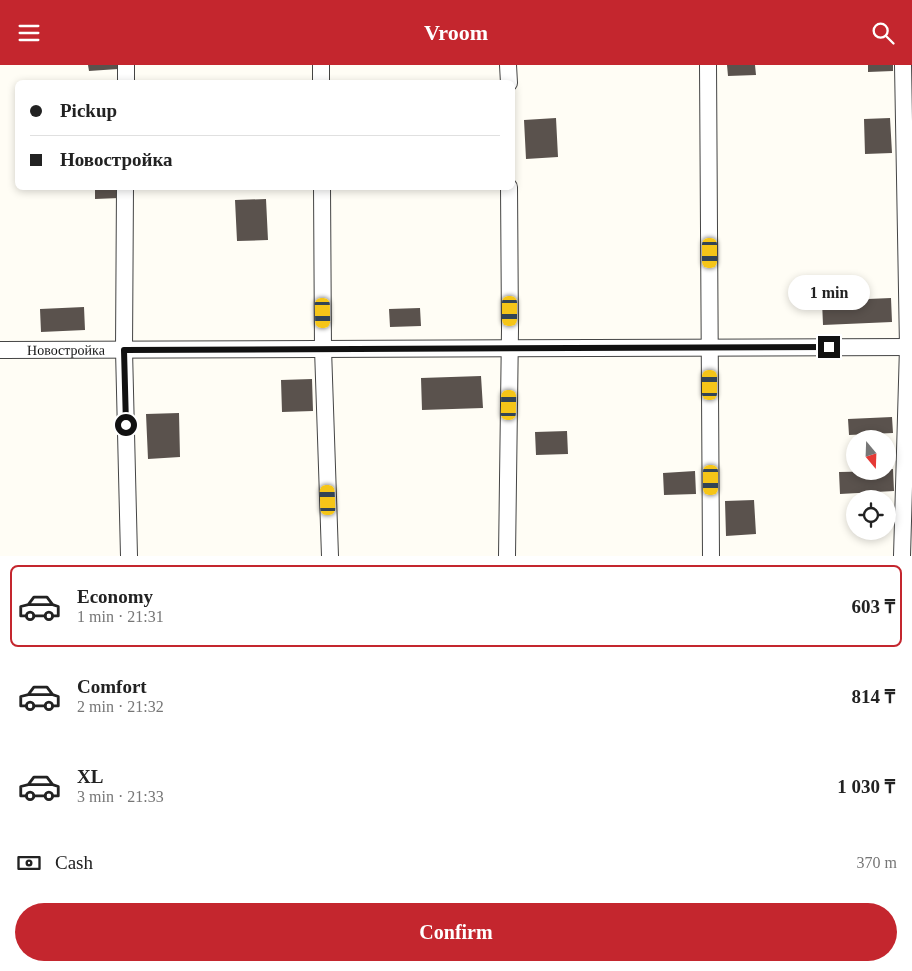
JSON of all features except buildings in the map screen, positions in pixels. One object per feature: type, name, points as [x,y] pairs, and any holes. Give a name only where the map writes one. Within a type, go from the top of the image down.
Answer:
[{"type":"street","points":[[126,65],[126,80]]},
{"type":"street","points":[[321,65],[321,80]]},
{"type":"street","points":[[508,65],[509,80]]},
{"type":"street","points":[[708,65],[711,556]]},
{"type":"street","points":[[902,556],[910,347],[903,65]]},
{"type":"street","points":[[125,190],[124,350],[129,556]]},
{"type":"street","points":[[322,190],[323,349],[330,556]]},
{"type":"street","points":[[507,556],[510,349],[509,190]]},
{"type":"street","name":"Новостройка","points":[[0,350],[910,347]]},
{"type":"route","points":[[126,425],[124,350],[829,347]]}]
